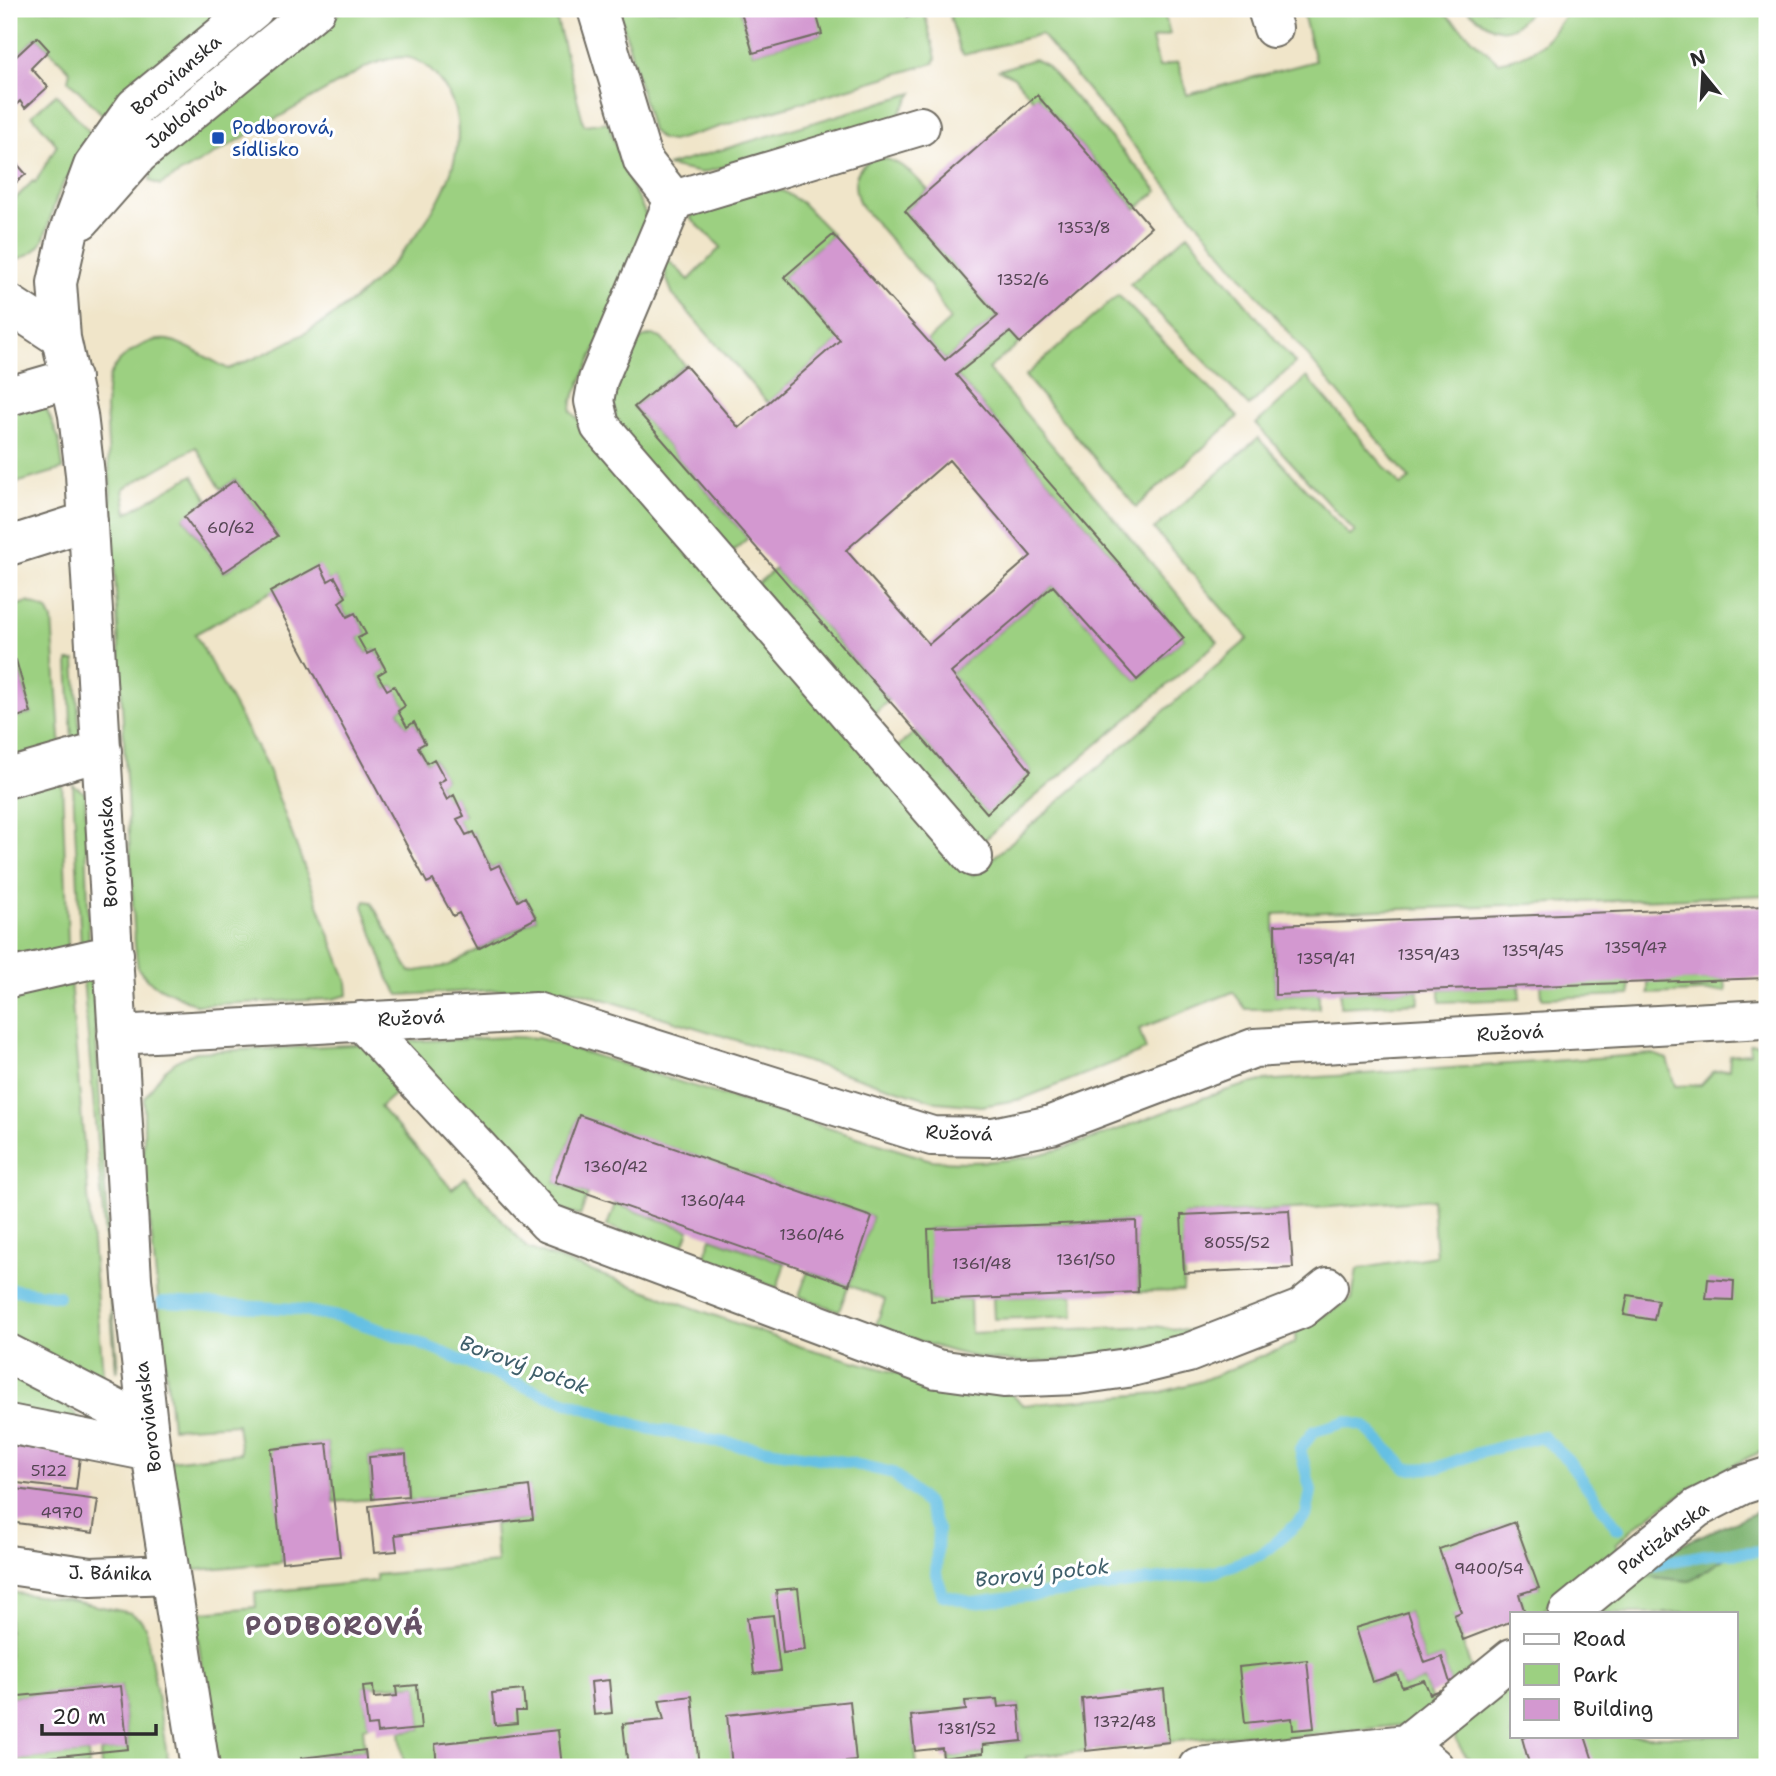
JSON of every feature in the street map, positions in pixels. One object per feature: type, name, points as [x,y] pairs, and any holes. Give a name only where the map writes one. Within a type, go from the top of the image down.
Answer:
[{"type":"street","name":"Borovianska","points":[[200,1767],[149,1439],[132,1279],[88,521],[78,415],[61,338],[57,283],[68,234],[93,166],[135,107],[254,9]]},
{"type":"street","name":"Jabloňová","points":[[68,234],[138,153],[316,9]]},
{"type":"street","points":[[597,9],[643,161],[674,200]]},
{"type":"street","points":[[674,200],[920,126]]},
{"type":"street","points":[[674,200],[598,380],[594,401],[600,426],[973,857]]},
{"type":"street","points":[[9,304],[61,338]]},
{"type":"street","points":[[9,396],[71,378]]},
{"type":"street","points":[[9,546],[88,521]]},
{"type":"street","points":[[9,778],[102,751]]},
{"type":"street","points":[[9,978],[114,954]]},
{"type":"street","name":"Ružová","points":[[117,1035],[536,1012],[932,1136],[993,1137],[1051,1125],[1254,1048],[1763,1019]]},
{"type":"street","points":[[361,1021],[548,1223],[937,1368],[1004,1378],[1077,1375],[1127,1368],[1188,1353],[1301,1309],[1328,1287]]},
{"type":"street","points":[[9,1354],[149,1439]]},
{"type":"street","points":[[9,1424],[149,1439]]},
{"type":"street","name":"Partizánska","points":[[1568,1612],[1697,1508],[1742,1485],[1767,1477]]},
{"type":"street","name":"J. Bánika","points":[[9,1565],[91,1577],[170,1574]]},
{"type":"street","points":[[1198,1767],[1420,1756],[1510,1660]]},
{"type":"green space","points":[[9,9],[226,9],[111,117],[101,113],[68,80],[70,71],[37,37],[9,63]]},
{"type":"green space","points":[[344,9],[554,9],[584,125],[608,122],[624,170],[649,221],[647,236],[572,401],[571,411],[973,875],[1248,639],[1154,529],[1258,438],[1350,536],[1355,532],[1256,424],[1307,377],[1401,486],[1410,479],[1041,34],[964,55],[960,51],[948,9],[1163,9],[1170,34],[1152,39],[1159,67],[1178,62],[1187,95],[1315,61],[1302,9],[1440,9],[1498,62],[1522,56],[1539,46],[1560,23],[1567,12],[1565,9],[1767,9],[1767,895],[1274,914],[1275,995],[1319,993],[1319,1008],[1246,1009],[1233,992],[1139,1029],[1146,1050],[1022,1099],[982,1106],[937,1102],[577,991],[535,988],[399,995],[389,979],[363,906],[365,901],[371,902],[410,972],[448,966],[536,918],[525,898],[518,901],[499,865],[491,869],[473,832],[466,835],[457,819],[464,815],[454,796],[447,800],[438,783],[445,779],[434,759],[427,763],[418,747],[425,742],[414,723],[407,727],[398,711],[405,706],[394,686],[387,690],[378,675],[386,670],[375,650],[367,654],[358,638],[366,633],[355,614],[347,617],[339,602],[346,597],[335,578],[328,581],[319,566],[195,634],[267,767],[347,982],[348,995],[332,999],[196,1005],[153,984],[138,969],[106,408],[110,375],[120,361],[134,349],[160,340],[182,344],[228,369],[299,337],[341,310],[399,256],[429,216],[452,170],[457,146],[457,122],[450,98],[436,76],[420,62],[398,57],[370,65],[160,185],[150,181],[151,167]],"holes":[[[196,447],[221,489],[235,480],[277,535],[224,572],[184,518],[208,500],[193,475],[127,513],[123,489]]]},
{"type":"green space","points":[[619,9],[740,9],[753,53],[821,34],[815,9],[905,9],[907,17],[924,12],[936,58],[934,63],[672,141],[661,139],[652,131]]},
{"type":"green space","points":[[1467,9],[1531,9],[1515,26],[1500,29],[1484,23]]},
{"type":"green space","points":[[1034,59],[1046,65],[1158,191],[1136,209],[1037,96],[1033,99],[1014,77],[999,70]]},
{"type":"green space","points":[[913,93],[897,118],[702,173],[667,166]]},
{"type":"green space","points":[[56,94],[88,130],[89,144],[59,191],[42,243],[36,250],[9,262],[9,205],[33,181],[35,183],[57,145],[32,115]]},
{"type":"green space","points":[[877,157],[893,161],[911,173],[928,190],[905,211],[998,316],[945,360],[927,341],[950,320],[929,284],[861,206],[858,198],[856,177],[863,165]]},
{"type":"green space","points":[[760,190],[783,191],[802,203],[833,235],[784,277],[840,340],[768,403],[673,295],[666,277],[664,256],[689,280],[721,247],[690,218],[697,211]]},
{"type":"green space","points":[[1188,234],[1295,363],[1249,406],[1130,284]]},
{"type":"green space","points":[[1118,295],[1238,417],[1136,507],[1025,376]]},
{"type":"green space","points":[[1010,332],[1020,343],[988,369],[1218,642],[977,846],[894,750],[916,731],[987,812],[1031,771],[951,673],[1053,586],[1137,680],[1184,638],[956,375]]},
{"type":"green space","points":[[652,335],[661,338],[685,365],[634,407],[748,538],[726,557],[617,430],[613,396],[630,349],[642,338]]},
{"type":"green space","points":[[43,401],[59,439],[63,469],[10,485],[9,412]]},
{"type":"green space","points":[[775,569],[889,700],[869,719],[753,587]]},
{"type":"green space","points":[[28,602],[47,610],[52,620],[61,751],[9,765],[9,719],[31,713],[9,635],[9,608]]},
{"type":"green space","points":[[68,661],[75,661],[80,739],[72,742]]},
{"type":"green space","points":[[62,781],[68,945],[61,950],[9,964],[9,791]]},
{"type":"green space","points":[[73,785],[85,793],[89,944],[81,948]]},
{"type":"green space","points":[[83,978],[89,981],[93,988],[116,1371]]},
{"type":"green space","points":[[1725,979],[1726,991],[1648,994],[1648,981]]},
{"type":"green space","points":[[70,980],[104,1385],[9,1339],[9,1090],[15,1087],[9,1064],[9,992]]},
{"type":"green space","points":[[1629,981],[1630,995],[1542,998],[1541,984]]},
{"type":"green space","points":[[1519,985],[1520,999],[1440,1002],[1440,989]]},
{"type":"green space","points":[[1418,990],[1419,1003],[1340,1007],[1340,992]]},
{"type":"green space","points":[[538,1038],[931,1160],[961,1162],[1007,1160],[1053,1151],[1209,1096],[1262,1081],[1653,1054],[1667,1059],[1675,1086],[1701,1085],[1713,1072],[1729,1069],[1730,1055],[1750,1053],[1750,1044],[1767,1043],[1767,1450],[1713,1476],[1655,1511],[1616,1544],[1619,1549],[1541,1612],[1525,1612],[1519,1594],[1539,1587],[1515,1522],[1440,1549],[1461,1612],[1454,1616],[1471,1669],[1451,1686],[1442,1657],[1425,1663],[1408,1612],[1356,1628],[1372,1682],[1397,1674],[1402,1687],[1424,1680],[1434,1707],[1412,1724],[1247,1742],[1246,1734],[1026,1757],[1026,1766],[1017,1767],[950,1767],[949,1757],[983,1753],[983,1745],[1022,1741],[1019,1705],[998,1707],[997,1699],[966,1701],[966,1710],[912,1716],[917,1767],[404,1767],[400,1732],[421,1729],[417,1685],[364,1687],[368,1726],[363,1727],[365,1750],[302,1758],[302,1767],[217,1767],[194,1613],[256,1607],[255,1593],[376,1581],[376,1575],[497,1563],[494,1524],[532,1519],[529,1486],[409,1501],[405,1454],[369,1457],[372,1499],[334,1502],[327,1443],[272,1449],[282,1562],[187,1571],[170,1461],[241,1453],[237,1424],[172,1428],[144,1165],[144,1098],[164,1071],[178,1060],[196,1052],[369,1044],[405,1085],[380,1107],[452,1189],[465,1178],[527,1248],[802,1347],[937,1384],[1006,1389],[1023,1405],[1158,1393],[1201,1381],[1295,1343],[1296,1332],[1352,1299],[1357,1269],[1436,1256],[1432,1199],[1182,1215],[1183,1291],[1138,1292],[1135,1221],[929,1229],[931,1301],[970,1299],[971,1333],[1154,1326],[1203,1333],[1127,1351],[1072,1359],[1019,1362],[965,1355],[876,1325],[885,1300],[849,1285],[872,1217],[579,1116],[555,1182],[588,1194],[580,1216],[549,1205],[397,1042]]},
{"type":"green space","points":[[615,1204],[689,1230],[680,1253],[607,1226]]},
{"type":"green space","points":[[711,1238],[785,1263],[777,1288],[703,1261]]},
{"type":"green space","points":[[808,1271],[849,1285],[839,1311],[799,1296]]},
{"type":"green space","points":[[1073,1295],[1074,1316],[994,1319],[993,1298]]},
{"type":"green space","points":[[9,1369],[57,1398],[82,1421],[9,1418]]},
{"type":"green space","points":[[1767,1508],[1767,1559],[1761,1552],[1750,1551],[1725,1558],[1690,1581],[1634,1575],[1636,1563]]},
{"type":"green space","points":[[1750,1551],[1761,1552],[1767,1559],[1767,1767],[1475,1767],[1464,1754],[1458,1744],[1455,1728],[1510,1677],[1510,1738],[1738,1738],[1738,1612],[1588,1612],[1634,1575],[1690,1581],[1725,1558]]},
{"type":"green space","points":[[9,1592],[68,1600],[131,1613],[141,1620],[146,1629],[169,1767],[101,1767],[100,1752],[128,1748],[121,1686],[9,1697]]},
{"type":"green space","points":[[88,1753],[89,1767],[9,1767],[9,1761]]},
{"type":"building","points":[[740,9],[815,9],[822,34],[753,53]]},
{"type":"building","points":[[905,9],[935,9],[935,10],[907,17]]},
{"type":"building","points":[[37,37],[49,50],[31,68],[48,87],[25,108],[20,101],[9,112],[9,63]]},
{"type":"building","points":[[1037,95],[1151,227],[1020,343],[1010,332],[956,375],[1184,638],[1137,680],[1053,586],[951,673],[1031,771],[987,813],[634,407],[685,365],[739,428],[840,340],[784,277],[833,235],[945,360],[998,316],[905,211]],"holes":[[[949,460],[1031,556],[929,644],[846,550]]]},
{"type":"building","points":[[9,155],[26,174],[9,189]]},
{"type":"building","points":[[235,480],[278,536],[224,572],[184,517]]},
{"type":"building","points":[[320,565],[328,581],[335,577],[346,597],[339,602],[347,617],[355,613],[366,634],[358,638],[367,654],[375,650],[386,670],[378,675],[387,690],[394,686],[405,706],[398,711],[407,727],[414,722],[425,743],[418,747],[427,763],[434,759],[445,779],[438,783],[447,800],[454,795],[464,816],[457,819],[466,835],[473,832],[491,869],[499,865],[518,901],[525,897],[536,918],[478,949],[459,913],[453,916],[433,880],[427,883],[270,592]]},
{"type":"building","points":[[16,660],[31,713],[9,719],[9,662]]},
{"type":"building","points":[[1767,906],[1767,978],[1275,995],[1275,925]]},
{"type":"building","points":[[579,1115],[872,1217],[849,1285],[555,1182]]},
{"type":"building","points":[[1289,1210],[1293,1268],[1184,1273],[1181,1215]]},
{"type":"building","points":[[1136,1221],[1138,1292],[931,1301],[928,1229]]},
{"type":"building","points":[[1708,1279],[1734,1281],[1733,1300],[1706,1299]]},
{"type":"building","points":[[1628,1295],[1658,1300],[1654,1320],[1624,1315]]},
{"type":"building","points":[[327,1443],[340,1556],[282,1562],[271,1449]]},
{"type":"building","points":[[9,1445],[80,1456],[76,1490],[9,1482]]},
{"type":"building","points":[[406,1454],[408,1496],[372,1499],[369,1457]]},
{"type":"building","points":[[529,1486],[533,1519],[395,1535],[397,1551],[374,1553],[369,1506]]},
{"type":"building","points":[[9,1488],[98,1500],[93,1533],[9,1522]]},
{"type":"building","points":[[1515,1522],[1539,1588],[1519,1594],[1525,1612],[1510,1612],[1510,1622],[1463,1640],[1454,1615],[1461,1612],[1439,1549]]},
{"type":"building","points":[[798,1588],[805,1650],[783,1653],[776,1590]]},
{"type":"building","points":[[1408,1612],[1425,1663],[1442,1657],[1451,1686],[1430,1694],[1424,1680],[1402,1687],[1397,1674],[1372,1682],[1355,1628]]},
{"type":"building","points":[[773,1615],[780,1671],[754,1674],[747,1618]]},
{"type":"building","points":[[1307,1660],[1314,1728],[1293,1730],[1292,1718],[1245,1723],[1239,1667]]},
{"type":"building","points":[[609,1680],[612,1713],[594,1715],[591,1682]]},
{"type":"building","points":[[417,1685],[421,1729],[377,1733],[376,1725],[368,1726],[363,1687],[373,1686],[374,1698],[397,1696],[396,1687]]},
{"type":"building","points":[[121,1686],[128,1749],[9,1761],[9,1697]]},
{"type":"building","points":[[1164,1689],[1169,1742],[1086,1751],[1082,1699]]},
{"type":"building","points":[[523,1690],[525,1711],[516,1711],[517,1723],[495,1725],[492,1693]]},
{"type":"building","points":[[692,1696],[699,1767],[628,1767],[623,1724],[664,1720],[659,1700]]},
{"type":"building","points":[[997,1699],[998,1707],[1019,1705],[1022,1741],[983,1745],[983,1753],[943,1758],[942,1748],[915,1751],[911,1716],[966,1710],[965,1701]]},
{"type":"building","points":[[850,1701],[856,1761],[800,1767],[732,1767],[727,1715]]},
{"type":"building","points":[[558,1730],[562,1767],[437,1767],[435,1744]]},
{"type":"building","points":[[1522,1738],[1586,1738],[1595,1767],[1530,1767]]},
{"type":"building","points":[[365,1750],[367,1767],[302,1767],[301,1758]]},
{"type":"waterway","name":"Borový potok","points":[[9,1289],[58,1296]]},
{"type":"waterway","name":"Borový potok","points":[[162,1302],[295,1309],[344,1318],[411,1340],[546,1395],[643,1427],[893,1473],[927,1504],[938,1529],[936,1574],[943,1595],[974,1603],[1215,1572],[1262,1554],[1306,1516],[1311,1491],[1300,1449],[1314,1431],[1346,1422],[1364,1426],[1407,1469],[1437,1468],[1475,1454],[1542,1436],[1568,1460],[1618,1529]]},
{"type":"waterway","name":"Borový potok","points":[[1649,1565],[1711,1554],[1767,1551]]},
{"type":"place","name":"Podborová, sídlisko","points":[[218,138]]},
{"type":"district","name":"PODBOROVÁ","points":[[335,1625]]}]
